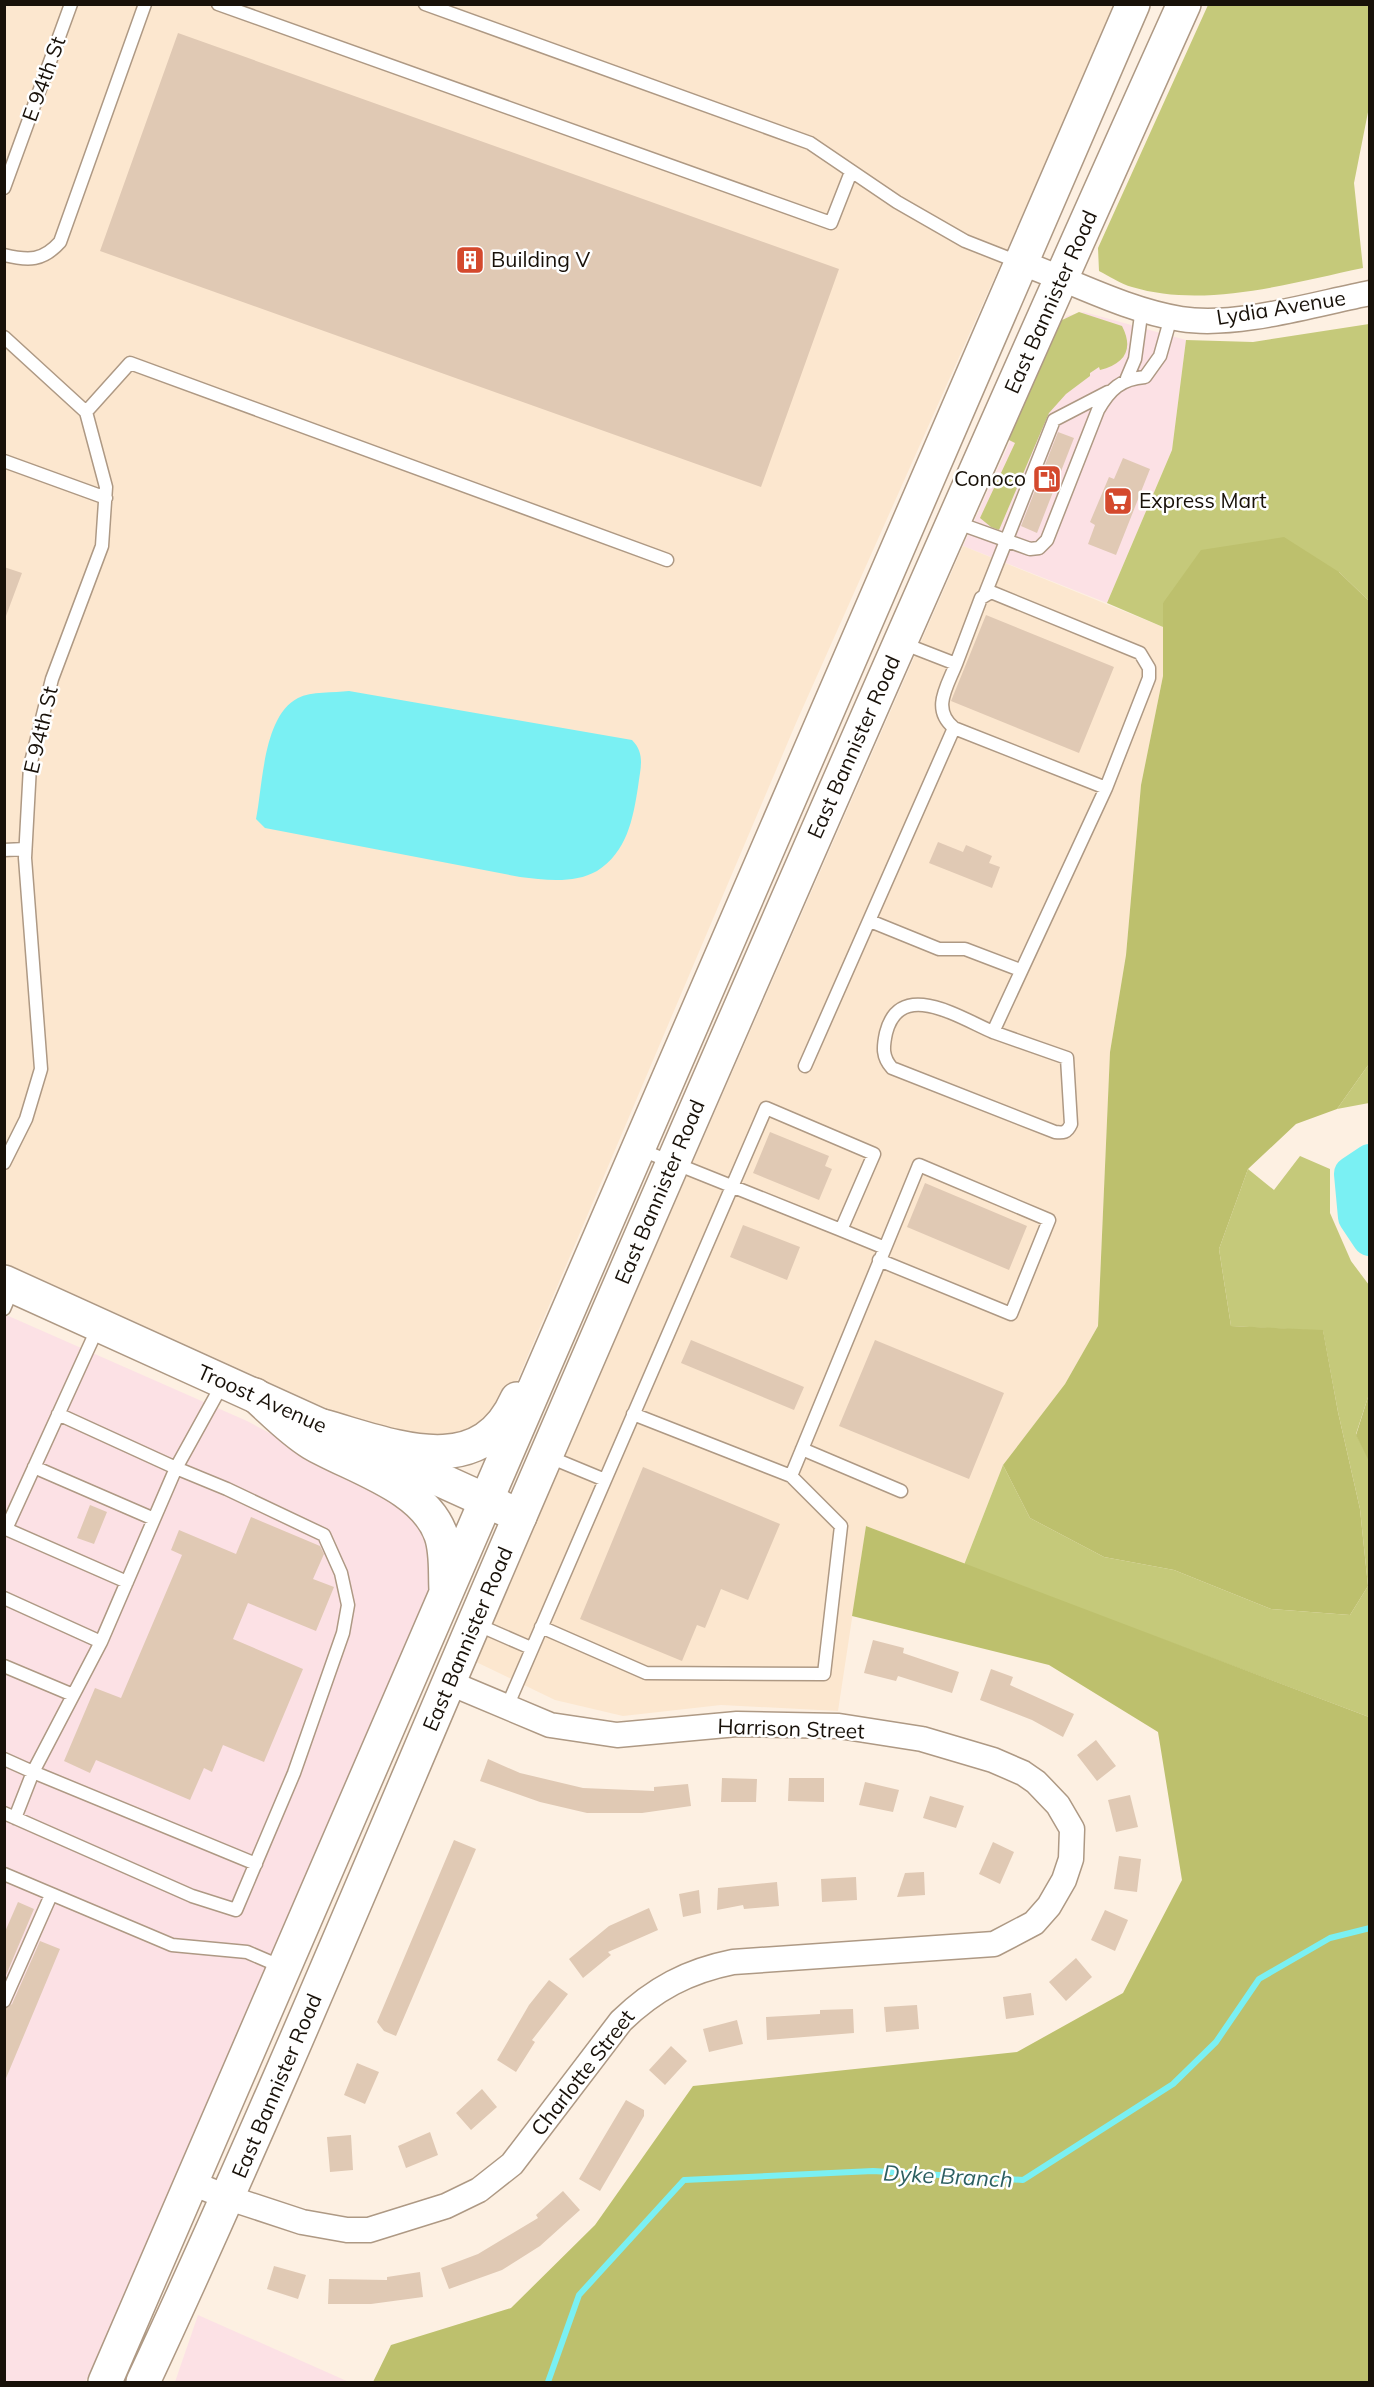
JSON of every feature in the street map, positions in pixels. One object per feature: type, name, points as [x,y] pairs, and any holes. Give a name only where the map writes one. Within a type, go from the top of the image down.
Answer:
[{"type":"main road","name":"East Bannister Road","points":[[105,2381],[1134,4]]},
{"type":"main road","name":"East Bannister Road","points":[[143,2382],[229,2198],[673,1163],[953,521],[1184,4]]},
{"type":"main road","points":[[322,1426],[409,1450],[437,1454],[470,1448],[494,1432],[513,1409],[563,1296],[605,1227]]},
{"type":"main road","name":"Troost Avenue","points":[[8,1293],[99,1325],[520,1516]]},
{"type":"main road","points":[[255,1395],[309,1441],[406,1492],[424,1506],[441,1534],[445,1560],[446,1596]]},
{"type":"main road","points":[[165,2382],[171,2357],[198,2293],[229,2198]]},
{"type":"street","name":"Lydia Avenue","points":[[1022,263],[1142,308],[1181,320],[1231,321],[1370,293]]},
{"type":"street","name":"Harrison Street","points":[[450,1683],[506,1709],[550,1725],[617,1735],[737,1724],[839,1726],[922,1739],[993,1760],[1036,1782],[1058,1805],[1072,1828],[1068,1866]]},
{"type":"street","name":"Charlotte Street","points":[[192,2183],[302,2222],[347,2229],[369,2230],[446,2206],[479,2190],[512,2164],[621,2021],[641,2002],[672,1981],[706,1968],[733,1962],[994,1944],[1034,1923],[1049,1906],[1064,1880],[1068,1866]]},
{"type":"lane","name":"E 94th St","points":[[4,188],[71,4]]},
{"type":"lane","points":[[4,255],[36,259],[49,254],[60,242],[145,4]]},
{"type":"lane","points":[[218,4],[831,223],[851,172]]},
{"type":"lane","points":[[425,4],[771,127],[810,143],[851,172],[965,241],[1022,263]]},
{"type":"lane","points":[[1106,788],[954,728],[946,721],[940,710],[942,699],[981,598],[986,594],[1054,420],[1109,391],[1127,378],[1135,359],[1142,308]]},
{"type":"lane","points":[[1127,378],[1145,377],[1160,356],[1171,317]]},
{"type":"lane","points":[[4,337],[86,412],[130,363],[667,560]]},
{"type":"lane","points":[[953,521],[1030,549],[1039,548],[1047,540],[1098,410],[1109,391]]},
{"type":"lane","name":"E 94th St","points":[[4,1163],[26,1119],[41,1069],[25,849],[30,766],[52,679],[102,546],[106,487],[86,412]]},
{"type":"lane","points":[[4,461],[105,498]]},
{"type":"lane","points":[[986,594],[997,593],[1018,601],[1140,653],[1149,668],[1149,678],[1106,788],[993,1032]]},
{"type":"lane","points":[[900,642],[956,664]]},
{"type":"lane","points":[[805,1066],[954,728]]},
{"type":"lane","points":[[4,850],[25,849]]},
{"type":"lane","points":[[870,921],[939,949],[965,949],[1020,970]]},
{"type":"lane","points":[[917,1003],[929,1005],[993,1032],[1067,1058],[1071,1125],[1068,1130],[1063,1133],[1055,1132],[892,1068],[883,1052],[887,1031],[894,1013],[917,1003]]},
{"type":"lane","points":[[506,1709],[766,1108],[874,1154],[841,1230]]},
{"type":"lane","points":[[639,1149],[885,1248]]},
{"type":"lane","points":[[791,1476],[879,1260],[919,1165],[1049,1220],[1011,1314],[879,1260]]},
{"type":"lane","points":[[99,1325],[6,1528],[127,1582]]},
{"type":"lane","points":[[58,1414],[176,1468],[228,1489],[324,1535],[341,1573],[348,1605],[343,1633],[294,1773],[236,1910],[192,1896],[10,1815],[101,1642],[176,1468],[224,1382]]},
{"type":"lane","points":[[541,1627],[646,1672],[824,1674],[841,1526],[791,1476],[633,1414]]},
{"type":"lane","points":[[802,1449],[901,1491]]},
{"type":"lane","points":[[546,1456],[604,1480]]},
{"type":"lane","points":[[34,1467],[154,1519]]},
{"type":"lane","points":[[4,1598],[101,1642]]},
{"type":"lane","points":[[475,1623],[531,1648]]},
{"type":"lane","points":[[4,1666],[73,1695]]},
{"type":"lane","points":[[4,1760],[256,1864]]},
{"type":"lane","points":[[4,1874],[172,1945],[247,1952],[285,1968]]},
{"type":"lane","points":[[4,2001],[51,1895]]},
{"type":"shaded area","points":[[5,5],[1116,5],[796,723],[515,1386],[499,1412],[447,1444],[377,1431],[5,1263]]},
{"type":"shaded area","points":[[1084,312],[1186,340],[1172,450],[1107,603],[963,546],[1066,316]]},
{"type":"shaded area","points":[[963,546],[1163,627],[1163,676],[1141,785],[1126,955],[1110,1052],[1098,1326],[1065,1384],[1003,1465],[964,1565],[866,1526],[838,1711],[721,1705],[623,1716],[555,1700],[474,1661]]},
{"type":"shaded area","points":[[4,1314],[247,1421],[380,1492],[426,1528],[436,1591],[99,2356],[85,2382],[5,2382]]},
{"type":"shaded area","points":[[198,2315],[349,2382],[175,2382]]},
{"type":"green space","points":[[1208,5],[1369,5],[1369,107],[1354,183],[1363,268],[1278,286],[1218,295],[1160,293],[1132,287],[1099,271],[1098,248]]},
{"type":"green space","points":[[1079,312],[1122,326],[1127,342],[1125,354],[1116,364],[1100,370],[1099,367],[1090,373],[1090,376],[1066,394],[1049,413],[999,530],[991,527],[980,518],[1015,443],[1007,439],[1058,322]]},
{"type":"green space","points":[[1369,324],[1369,601],[1339,572],[1163,603],[1163,627],[1107,603],[1172,450],[1186,340],[1253,342]]},
{"type":"green space","points":[[1284,537],[1339,572],[1369,601],[1369,1064],[1337,1109],[1296,1124],[1248,1169],[1219,1249],[1231,1326],[1323,1330],[1338,1412],[1360,1509],[1368,1586],[1350,1615],[1271,1609],[1174,1570],[1104,1557],[1030,1518],[1003,1465],[1065,1384],[1098,1326],[1110,1052],[1126,955],[1141,785],[1163,676],[1163,603],[1201,550]]},
{"type":"green space","points":[[1369,1064],[1369,1103],[1337,1109]]},
{"type":"green space","points":[[1300,1156],[1330,1169],[1330,1213],[1351,1261],[1369,1285],[1369,1394],[1356,1434],[1370,1461],[1369,1717],[964,1565],[1003,1465],[1030,1518],[1104,1557],[1174,1570],[1271,1609],[1350,1615],[1368,1586],[1360,1509],[1323,1331],[1231,1326],[1219,1249],[1248,1169],[1274,1190]]},
{"type":"green space","points":[[1369,1394],[1369,1461],[1356,1435]]},
{"type":"green space","points":[[866,1526],[1369,1717],[1369,2382],[373,2382],[391,2345],[511,2308],[595,2225],[693,2086],[1017,2052],[1123,1993],[1182,1880],[1158,1732],[1049,1665],[852,1616]]},
{"type":"water","points":[[349,691],[632,740],[641,756],[641,768],[634,811],[622,845],[597,871],[579,878],[549,880],[520,877],[265,828],[256,819],[266,752],[278,720],[286,707],[298,698],[316,693]]},
{"type":"building","name":"Building V","points":[[178,33],[839,269],[761,487],[100,251]]},
{"type":"building","points":[[1058,432],[1074,438],[1037,533],[1021,526]]},
{"type":"building","name":"Express Mart","points":[[1123,458],[1150,469],[1116,555],[1088,544],[1095,525],[1090,522],[1109,477],[1114,479]]},
{"type":"building","points":[[4,567],[22,573],[6,616],[4,615]]},
{"type":"building","points":[[986,615],[1114,667],[1079,753],[951,701]]},
{"type":"building","points":[[938,842],[963,852],[966,845],[992,856],[989,863],[1000,867],[992,888],[929,863]]},
{"type":"building","points":[[770,1132],[829,1156],[825,1166],[832,1169],[819,1200],[753,1173]]},
{"type":"building","points":[[925,1183],[1027,1226],[1009,1270],[907,1227]]},
{"type":"building","points":[[743,1225],[800,1247],[787,1280],[730,1257]]},
{"type":"building","points":[[691,1340],[804,1387],[794,1410],[681,1363]]},
{"type":"building","points":[[875,1340],[1004,1393],[969,1479],[839,1426]]},
{"type":"building","points":[[643,1467],[780,1524],[748,1600],[721,1589],[705,1628],[697,1625],[682,1661],[580,1619]]},
{"type":"building","points":[[90,1505],[107,1512],[94,1544],[77,1538]]},
{"type":"building","points":[[251,1517],[320,1546],[324,1554],[313,1579],[334,1587],[316,1631],[248,1603],[233,1639],[303,1669],[264,1762],[223,1745],[212,1772],[204,1768],[190,1800],[96,1760],[90,1773],[64,1761],[95,1688],[121,1698],[182,1555],[171,1550],[179,1530],[236,1554]]},
{"type":"building","points":[[873,1640],[904,1648],[903,1653],[959,1672],[952,1693],[898,1676],[896,1681],[864,1673]]},
{"type":"building","points":[[991,1669],[1013,1677],[1010,1685],[1074,1714],[1063,1737],[1032,1720],[980,1700]]},
{"type":"building","points":[[1096,1740],[1116,1766],[1097,1781],[1077,1755]]},
{"type":"building","points":[[488,1759],[520,1773],[583,1788],[654,1791],[654,1787],[688,1784],[691,1806],[642,1813],[587,1813],[540,1802],[480,1781]]},
{"type":"building","points":[[722,1778],[757,1779],[756,1802],[721,1802]]},
{"type":"building","points":[[789,1778],[824,1778],[824,1802],[788,1801]]},
{"type":"building","points":[[865,1782],[899,1790],[893,1812],[859,1805]]},
{"type":"building","points":[[1130,1795],[1138,1827],[1116,1832],[1108,1800]]},
{"type":"building","points":[[930,1796],[964,1806],[956,1828],[923,1818]]},
{"type":"building","points":[[454,1840],[476,1849],[396,2036],[384,2031],[377,2022]]},
{"type":"building","points":[[993,1842],[1014,1852],[1000,1884],[979,1874]]},
{"type":"building","points":[[1119,1856],[1141,1859],[1137,1892],[1114,1889]]},
{"type":"building","points":[[924,1872],[925,1895],[897,1897],[905,1873]]},
{"type":"building","points":[[856,1877],[857,1900],[822,1902],[821,1879]]},
{"type":"building","points":[[777,1882],[779,1906],[744,1909],[743,1905],[717,1910],[718,1888]]},
{"type":"building","points":[[699,1890],[701,1913],[683,1917],[679,1894]]},
{"type":"building","points":[[18,1902],[34,1909],[4,1980],[4,1934]]},
{"type":"building","points":[[649,1908],[658,1930],[608,1952],[611,1955],[583,1978],[569,1959],[609,1926]]},
{"type":"building","points":[[1105,1910],[1128,1920],[1115,1951],[1091,1940]]},
{"type":"building","points":[[40,1941],[60,1949],[4,2083],[4,2009],[12,2004]]},
{"type":"building","points":[[1076,1958],[1092,1977],[1066,2001],[1049,1982]]},
{"type":"building","points":[[549,1980],[568,1994],[532,2040],[535,2042],[516,2072],[497,2060],[529,2005]]},
{"type":"building","points":[[1031,1993],[1034,2015],[1006,2019],[1003,1997]]},
{"type":"building","points":[[917,2005],[919,2029],[886,2032],[884,2007]]},
{"type":"building","points":[[853,2009],[854,2033],[767,2040],[766,2017],[820,2014],[820,2010]]},
{"type":"building","points":[[737,2020],[743,2044],[709,2052],[703,2029]]},
{"type":"building","points":[[671,2046],[687,2061],[665,2085],[649,2070]]},
{"type":"building","points":[[357,2063],[379,2072],[365,2104],[344,2095]]},
{"type":"building","points":[[482,2089],[497,2107],[471,2130],[456,2113]]},
{"type":"building","points":[[626,2100],[644,2110],[644,2116],[600,2191],[579,2179]]},
{"type":"building","points":[[430,2132],[438,2155],[406,2168],[398,2146]]},
{"type":"building","points":[[351,2135],[353,2170],[330,2172],[327,2137]]},
{"type":"building","points":[[563,2191],[580,2210],[540,2246],[502,2270],[449,2289],[441,2268],[478,2254],[538,2218],[536,2215]]},
{"type":"building","points":[[274,2266],[306,2275],[298,2299],[267,2289]]},
{"type":"building","points":[[420,2272],[423,2297],[371,2304],[328,2304],[329,2279],[387,2280],[387,2277]]},
{"type":"waterway","points":[[1370,1162],[1352,1174],[1356,1217],[1370,1238]]},
{"type":"waterway","name":"Dyke Branch","points":[[548,2382],[579,2295],[684,2180],[873,2171],[1023,2180],[1173,2084],[1216,2042],[1259,1979],[1330,1938],[1370,1928]]},
{"type":"place","name":"Building V","points":[[470,260]]},
{"type":"place","name":"Conoco","points":[[1047,479]]},
{"type":"place","name":"Express Mart","points":[[1118,501]]}]
